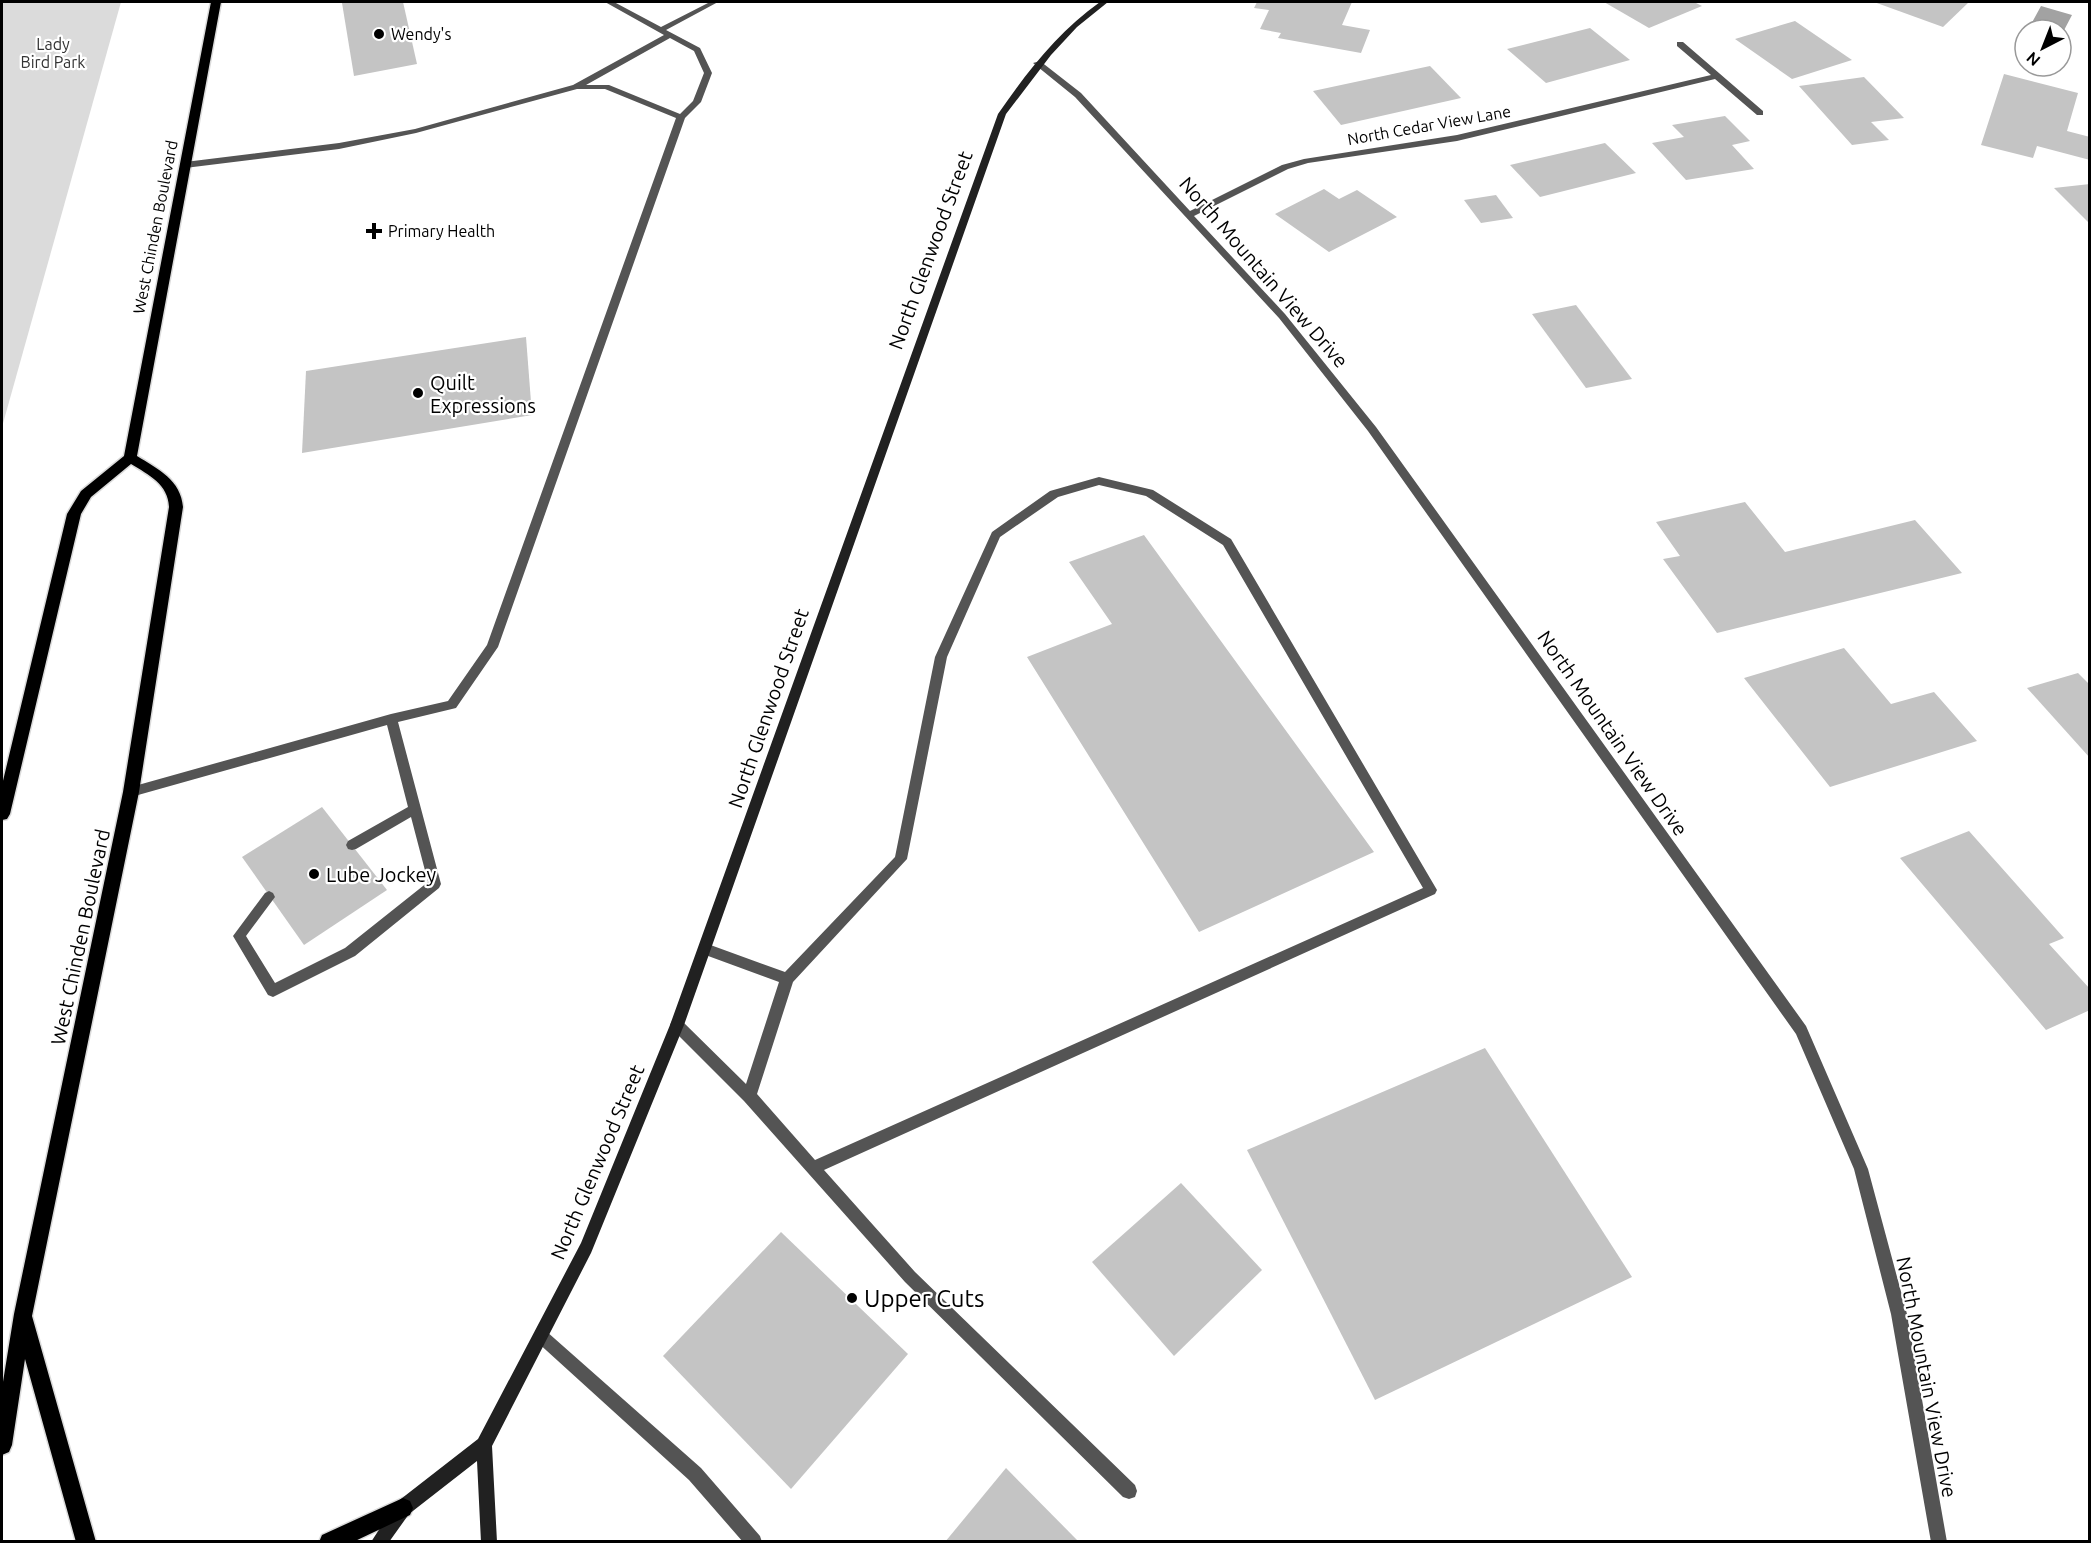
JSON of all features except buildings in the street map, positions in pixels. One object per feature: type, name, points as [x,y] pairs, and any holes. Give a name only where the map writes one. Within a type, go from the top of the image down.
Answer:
[{"type":"main road","name":"West Chinden Boulevard","points":[[2,1445],[23,1314],[131,792],[177,496],[162,478],[130,458],[216,2]]},
{"type":"main road","name":"North Glenwood Street","points":[[379,1542],[403,1508],[484,1445],[586,1248],[677,1025],[705,949],[1002,114],[1037,63],[1091,11],[1104,2]]},
{"type":"main road","points":[[2,814],[74,514],[86,494],[130,458]]},
{"type":"main road","points":[[23,1314],[86,1542]]},
{"type":"main road","points":[[484,1445],[489,1542]]},
{"type":"main road","points":[[329,1542],[403,1508]]},
{"type":"street","points":[[131,792],[392,719],[453,705],[492,646],[681,117],[697,102],[708,73],[697,50],[609,2]]},
{"type":"street","points":[[576,87],[715,2]]},
{"type":"street","points":[[1680,44],[1760,113]]},
{"type":"street","name":"North Mountain View Drive","points":[[1037,63],[1078,95],[1189,214],[1282,316],[1372,429],[1801,1030],[1861,1169],[1899,1314],[1939,1542]]},
{"type":"street","name":"North Cedar View Lane","points":[[1189,214],[1285,167],[1307,161],[1457,138],[1717,76]]},
{"type":"street","points":[[185,165],[339,146],[405,133],[576,87],[606,87],[681,117]]},
{"type":"street","points":[[749,1096],[787,979],[901,859],[941,657],[996,535],[1054,494],[1099,481],[1149,493],[1227,542],[1431,890],[813,1168]]},
{"type":"street","points":[[269,897],[239,936],[273,991],[350,952],[435,884],[392,719]]},
{"type":"street","points":[[352,845],[415,809]]},
{"type":"street","points":[[705,949],[787,979]]},
{"type":"street","points":[[677,1025],[749,1096],[910,1277],[1129,1491]]},
{"type":"street","points":[[541,1336],[695,1474],[754,1542]]},
{"type":"green space","name":"Lady Bird Park","points":[[2,2],[121,2],[2,427]]},
{"type":"shaded area","points":[[2041,6],[2072,15],[2070,18],[2034,18]]},
{"type":"place","name":"Wendy's","points":[[379,34]]},
{"type":"place","name":"Primary Health","points":[[374,231]]},
{"type":"place","name":"Quilt Expressions","points":[[418,393]]},
{"type":"place","name":"Lube Jockey","points":[[314,874]]},
{"type":"place","name":"Upper Cuts","points":[[852,1298]]}]
